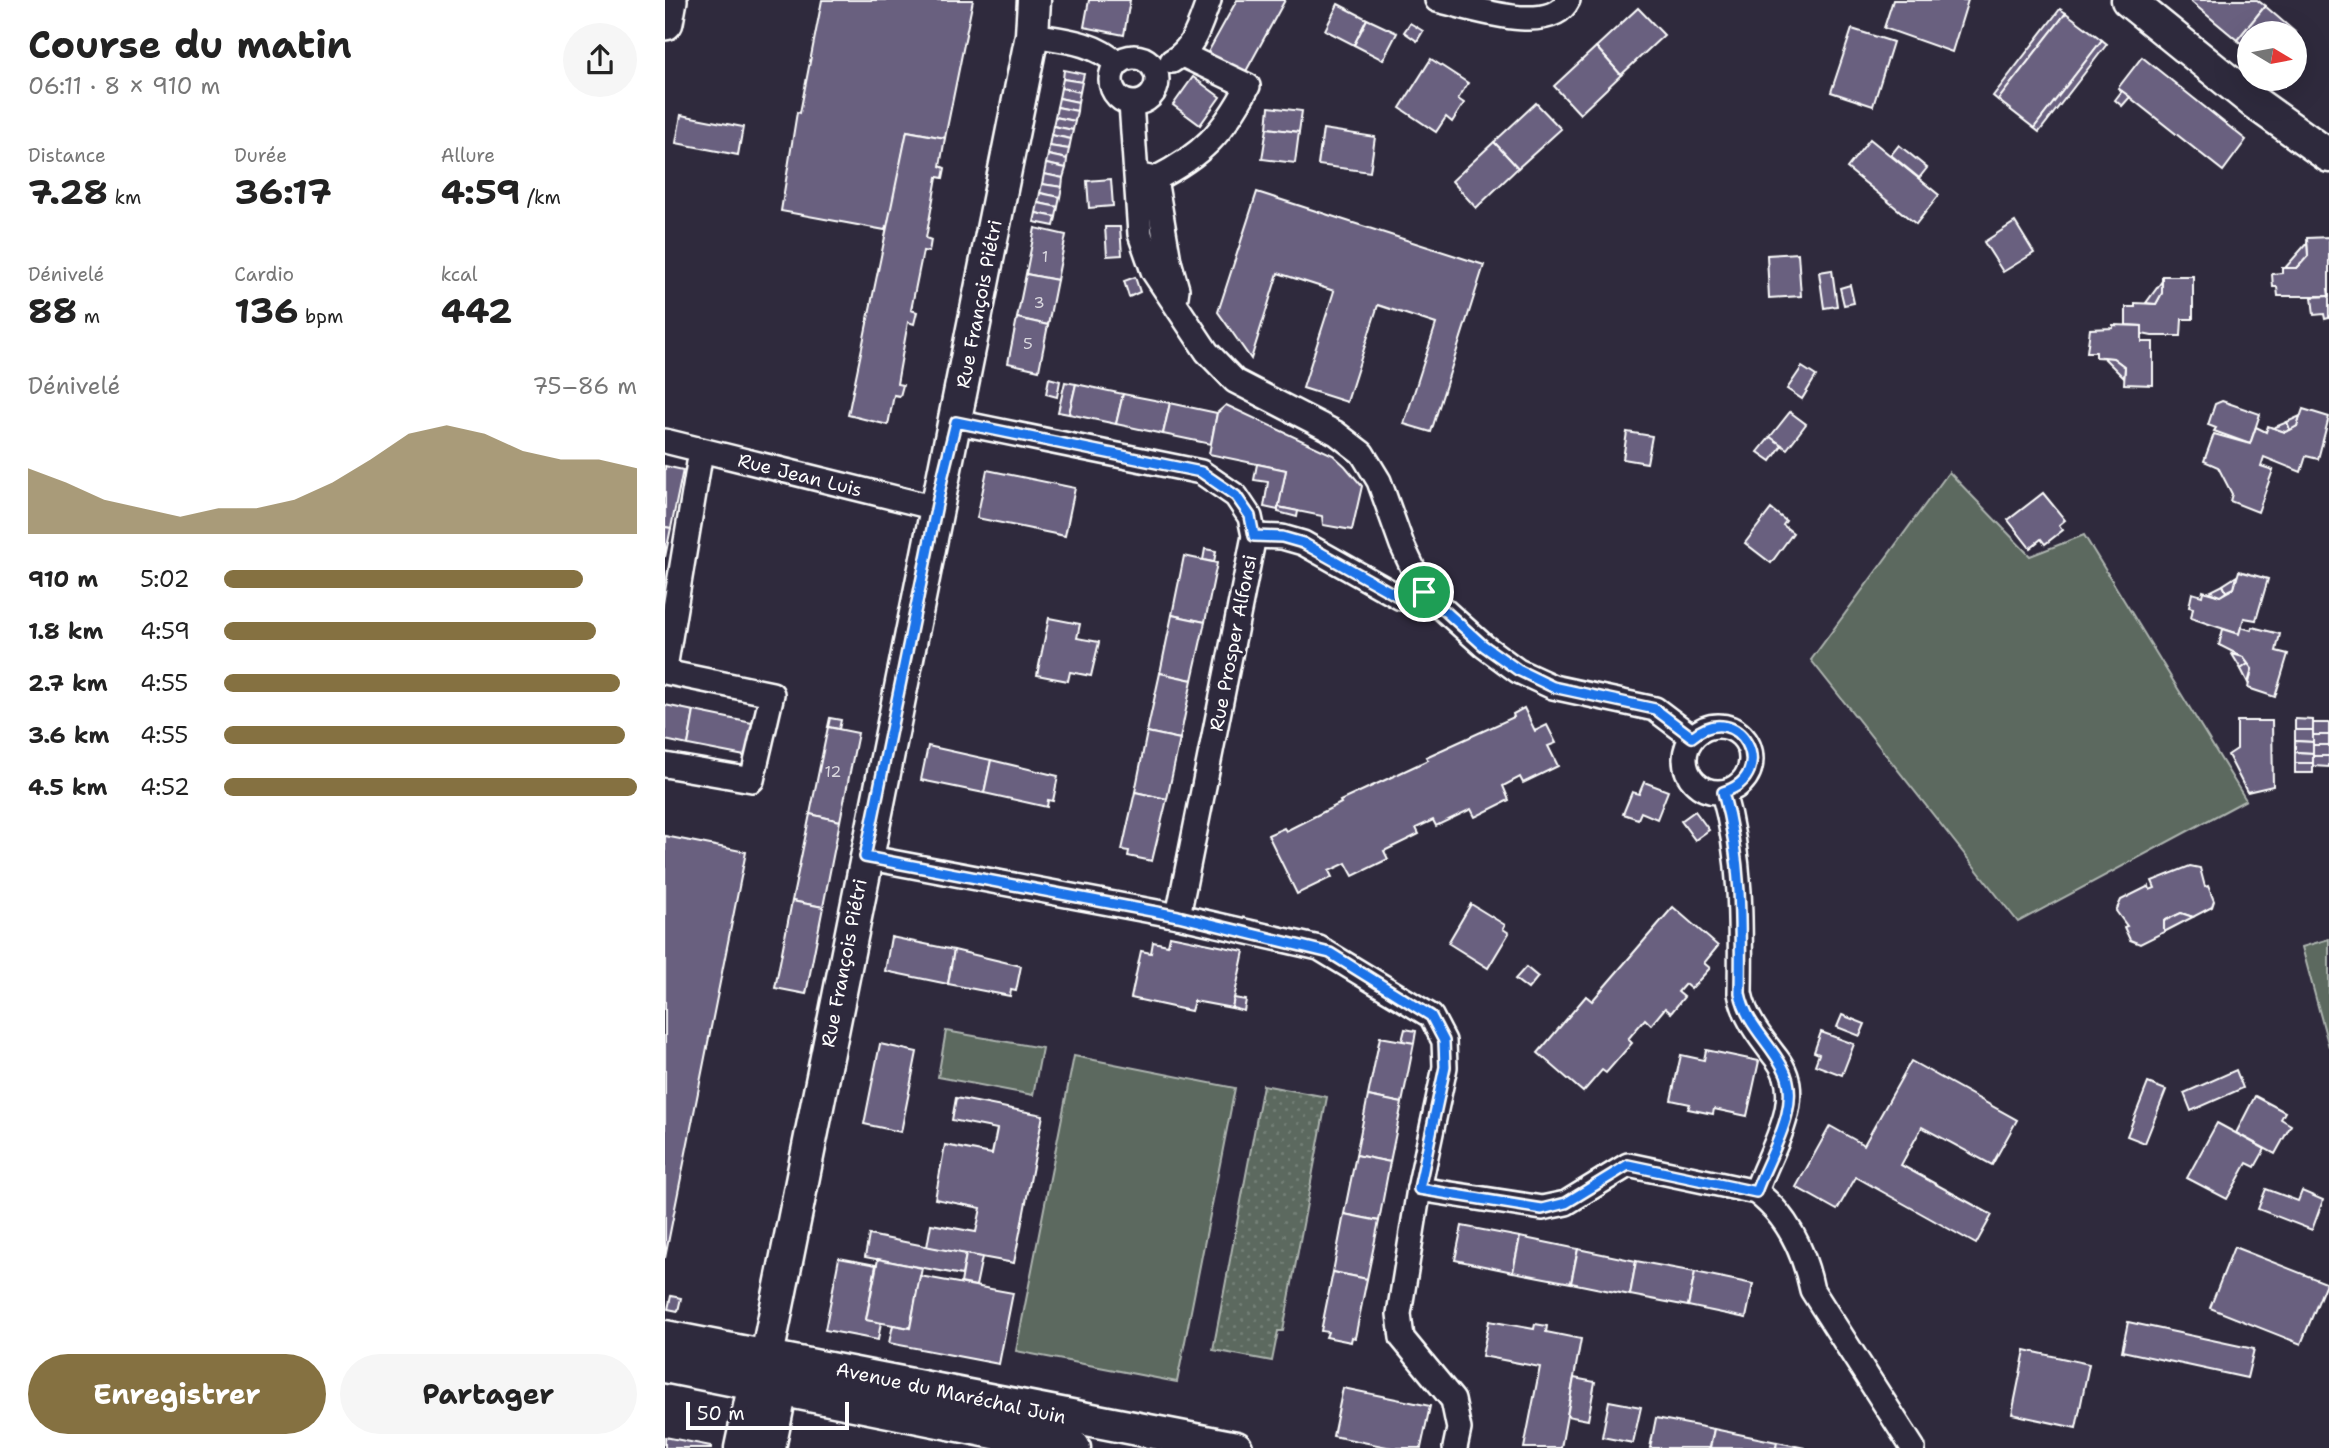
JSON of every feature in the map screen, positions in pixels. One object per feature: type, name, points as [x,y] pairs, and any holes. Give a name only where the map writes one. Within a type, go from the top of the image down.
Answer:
[{"type":"main road","points":[[665,22],[669,0]]},
{"type":"street","name":"Rue François Piétri","points":[[741,1448],[767,1376],[865,857],[936,508],[1041,36],[1034,0]]},
{"type":"street","points":[[1155,72],[1183,55],[1193,42],[1209,0]]},
{"type":"street","points":[[1437,0],[1532,20],[1550,17],[1568,0]]},
{"type":"street","points":[[2128,0],[2255,103],[2329,156]]},
{"type":"street","points":[[1041,36],[1093,47],[1117,64]]},
{"type":"street","points":[[1145,177],[1184,164],[1213,142],[1248,86],[1183,55]]},
{"type":"street","points":[[1131,103],[1146,99],[1152,94],[1157,79],[1145,60],[1138,57],[1130,57],[1117,64],[1111,77],[1114,91],[1131,103],[1145,177],[1140,234],[1153,271],[1207,352],[1235,382],[1336,433],[1361,453],[1379,481],[1402,545],[1424,592],[1475,638],[1518,670],[1553,687],[1655,709],[1692,737]]},
{"type":"street","name":"Rue Prosper Alfonsi","points":[[956,422],[1201,472],[1236,496],[1250,516],[1254,536],[1178,916]]},
{"type":"street","name":"Rue Jean Luis","points":[[665,441],[936,508]]},
{"type":"street","points":[[665,765],[752,780],[772,694],[665,670],[701,451]]},
{"type":"street","points":[[1254,536],[1282,537],[1303,543],[1401,598],[1415,598],[1424,592]]},
{"type":"street","points":[[1721,725],[1741,734],[1748,742],[1751,763],[1748,774],[1733,789],[1723,792],[1703,789],[1689,775],[1685,753],[1692,737],[1701,730],[1721,725]]},
{"type":"street","points":[[1723,792],[1735,835],[1743,1008],[1783,1067],[1789,1082],[1786,1116],[1756,1192]]},
{"type":"street","points":[[865,857],[1178,916],[1319,948],[1431,1016],[1444,1041],[1445,1067],[1419,1189],[1399,1314],[1402,1338],[1453,1400],[1459,1429],[1455,1448]]},
{"type":"street","points":[[1419,1189],[1542,1209],[1566,1203],[1628,1165],[1756,1192],[1768,1201],[1795,1237],[1806,1261],[1812,1290],[1913,1448]]},
{"type":"street","name":"Avenue du Maréchal Juin","points":[[665,1337],[767,1376],[1074,1448]]},
{"type":"street","name":"Avenue du Maréchal Juin","points":[[665,1366],[767,1376],[1051,1414],[1236,1448]]},
{"type":"street","name":"Rue François Piétri","points":[[767,1376],[769,1448]]},
{"type":"green space","points":[[1949,472],[2030,556],[2084,535],[2246,800],[2018,922],[1811,660]]},
{"type":"green space","points":[[2329,939],[2329,1047],[2302,947]]},
{"type":"green space","points":[[946,1031],[1042,1048],[1033,1095],[938,1077]]},
{"type":"green space","points":[[1074,1056],[1235,1088],[1177,1382],[1016,1351]]},
{"type":"green space","points":[[1263,1085],[1327,1097],[1283,1331],[1278,1331],[1272,1361],[1213,1350]]},
{"type":"building","points":[[822,0],[973,0],[945,138],[907,131],[889,227],[886,226],[885,230],[781,211],[797,112],[800,113]]},
{"type":"building","points":[[1089,0],[1130,0],[1124,35],[1084,27]]},
{"type":"building","points":[[1237,0],[1285,0],[1244,75],[1207,54]]},
{"type":"building","points":[[1893,0],[1968,0],[1952,52],[1884,28]]},
{"type":"building","points":[[2189,0],[2257,0],[2265,6],[2253,21],[2237,21],[2237,40]]},
{"type":"building","points":[[1338,4],[1367,19],[1354,45],[1325,30]]},
{"type":"building","points":[[2265,6],[2282,21],[2253,21]]},
{"type":"building","points":[[1638,8],[1664,35],[1621,75],[1596,47]]},
{"type":"building","points":[[2060,9],[2066,13],[1998,100],[1993,96]]},
{"type":"building","points":[[2066,13],[2102,40],[2034,128],[1998,100]]},
{"type":"building","points":[[1367,19],[1397,33],[1383,60],[1354,45]]},
{"type":"building","points":[[1410,23],[1423,31],[1417,41],[1404,32]]},
{"type":"building","points":[[1852,29],[1893,42],[1873,106],[1831,92]]},
{"type":"building","points":[[2102,40],[2107,44],[2039,132],[2034,128]]},
{"type":"building","points":[[1596,47],[1621,75],[1580,114],[1554,86]]},
{"type":"building","points":[[2142,57],[2246,140],[2223,171],[2118,88]]},
{"type":"building","points":[[1431,59],[1468,83],[1458,99],[1464,103],[1452,122],[1446,117],[1436,132],[1400,108]]},
{"type":"building","points":[[1064,70],[1084,74],[1082,82],[1063,79]]},
{"type":"building","points":[[1193,77],[1220,97],[1200,125],[1173,105]]},
{"type":"building","points":[[1063,79],[1082,82],[1080,92],[1061,88]]},
{"type":"building","points":[[1061,88],[1080,92],[1078,102],[1059,98]]},
{"type":"building","points":[[2122,91],[2130,97],[2122,106],[2115,100]]},
{"type":"building","points":[[1059,98],[1078,102],[1077,111],[1057,107]]},
{"type":"building","points":[[1536,103],[1561,129],[1518,168],[1494,142]]},
{"type":"building","points":[[1057,107],[1077,111],[1075,121],[1055,117]]},
{"type":"building","points":[[1269,107],[1302,111],[1299,132],[1267,128]]},
{"type":"building","points":[[681,115],[743,127],[738,155],[676,143]]},
{"type":"building","points":[[1055,117],[1075,121],[1073,130],[1053,126]]},
{"type":"building","points":[[1053,126],[1073,130],[1071,139],[1051,135]]},
{"type":"building","points":[[1267,128],[1299,132],[1295,163],[1262,159]]},
{"type":"building","points":[[1323,129],[1375,137],[1370,172],[1318,165]]},
{"type":"building","points":[[907,131],[945,138],[940,166],[945,168],[943,178],[937,177],[926,238],[931,240],[929,252],[923,251],[911,310],[917,312],[914,324],[908,322],[897,384],[903,385],[900,396],[894,395],[888,425],[848,415]]},
{"type":"building","points":[[1051,135],[1071,139],[1069,149],[1049,146]]},
{"type":"building","points":[[1870,139],[1939,195],[1916,224],[1847,168]]},
{"type":"building","points":[[1494,142],[1518,168],[1476,208],[1452,181]]},
{"type":"building","points":[[1899,145],[1927,168],[1919,178],[1891,155]]},
{"type":"building","points":[[1049,146],[1069,149],[1067,159],[1048,155]]},
{"type":"building","points":[[1048,155],[1067,159],[1066,168],[1046,164]]},
{"type":"building","points":[[1046,164],[1066,168],[1063,178],[1044,174]]},
{"type":"building","points":[[1044,174],[1063,178],[1062,187],[1042,184]]},
{"type":"building","points":[[1111,179],[1113,206],[1089,208],[1087,181]]},
{"type":"building","points":[[1042,184],[1062,187],[1060,197],[1040,193]]},
{"type":"building","points":[[1257,192],[1484,265],[1431,432],[1404,424],[1436,324],[1378,305],[1347,402],[1303,388],[1334,291],[1278,273],[1251,359],[1218,312]]},
{"type":"building","points":[[1040,193],[1060,197],[1058,207],[1038,203]]},
{"type":"building","points":[[1038,203],[1058,207],[1056,217],[1036,213]]},
{"type":"building","points":[[1036,213],[1056,217],[1054,226],[1034,222]]},
{"type":"building","points":[[2015,222],[2034,253],[2003,272],[1984,242]]},
{"type":"building","points":[[1105,227],[1120,227],[1122,255],[1107,256]]},
{"type":"building","points":[[1035,228],[1066,235],[1057,280],[1026,274]]},
{"type":"building","points":[[2329,237],[2329,296],[2278,296],[2277,287],[2273,287],[2272,274],[2282,273],[2282,268],[2297,268],[2308,256],[2307,238]]},
{"type":"building","points":[[2307,243],[2308,256],[2297,268],[2285,268]]},
{"type":"building","points":[[1798,253],[1801,296],[1769,298],[1767,255]]},
{"type":"building","points":[[1832,270],[1837,306],[1824,308],[1819,272]]},
{"type":"building","points":[[1026,274],[1057,280],[1048,325],[1017,318]]},
{"type":"building","points":[[2162,276],[2193,276],[2193,319],[2182,319],[2181,336],[2142,334],[2142,326],[2126,325],[2126,307],[2135,307],[2135,303],[2156,304],[2162,293]]},
{"type":"building","points":[[1135,277],[1140,292],[1129,297],[1124,281]]},
{"type":"building","points":[[2162,281],[2162,293],[2156,304],[2146,303]]},
{"type":"building","points":[[1850,285],[1854,303],[1844,305],[1840,288]]},
{"type":"building","points":[[2329,296],[2329,318],[2325,319],[2324,314],[2314,315],[2312,297]]},
{"type":"building","points":[[1017,318],[1048,325],[1039,370],[1008,363]]},
{"type":"building","points":[[2113,325],[2142,326],[2142,342],[2153,342],[2153,385],[2124,384],[2125,367],[2113,358],[2096,357],[2096,352],[2087,352],[2090,329],[2113,328]]},
{"type":"building","points":[[2103,357],[2113,358],[2125,367],[2124,378]]},
{"type":"building","points":[[1802,367],[1816,376],[1802,399],[1787,389]]},
{"type":"building","points":[[1049,378],[1060,381],[1057,397],[1046,394]]},
{"type":"building","points":[[1065,382],[1076,384],[1069,414],[1058,412]]},
{"type":"building","points":[[1076,384],[1123,394],[1116,424],[1069,414]]},
{"type":"building","points":[[1123,394],[1170,403],[1163,434],[1116,424]]},
{"type":"building","points":[[2222,401],[2260,414],[2250,444],[2214,431],[2216,428],[2208,425],[2215,404]]},
{"type":"building","points":[[1170,403],[1217,413],[1211,444],[1163,434]]},
{"type":"building","points":[[1226,405],[1333,455],[1345,466],[1362,486],[1352,530],[1323,525],[1322,516],[1278,507],[1286,470],[1209,454],[1217,413]]},
{"type":"building","points":[[2303,409],[2329,417],[2318,459],[2306,456],[2301,472],[2264,457],[2261,466],[2273,470],[2258,512],[2230,501],[2232,494],[2218,467],[2204,461],[2214,434],[2250,444],[2256,427],[2266,432],[2268,426],[2285,432],[2297,426]]},
{"type":"building","points":[[1790,412],[1806,424],[1787,449],[1770,437]]},
{"type":"building","points":[[2300,416],[2297,426],[2290,430],[2287,422]]},
{"type":"building","points":[[2287,422],[2290,430],[2285,432],[2273,428]]},
{"type":"building","points":[[1627,432],[1652,436],[1647,463],[1623,459]]},
{"type":"building","points":[[1770,437],[1782,445],[1771,461],[1758,452]]},
{"type":"building","points":[[1257,464],[1286,470],[1278,510],[1264,507],[1268,482],[1254,480]]},
{"type":"building","points":[[665,466],[683,470],[671,528],[665,527]]},
{"type":"building","points":[[987,470],[1075,488],[1065,536],[977,518]]},
{"type":"building","points":[[2043,493],[2065,520],[2059,525],[2063,530],[2045,544],[2041,539],[2030,548],[2008,520]]},
{"type":"building","points":[[1278,507],[1298,511],[1297,517],[1278,512]]},
{"type":"building","points":[[1771,509],[1786,521],[1783,525],[1793,533],[1771,563],[1745,543]]},
{"type":"building","points":[[665,527],[671,528],[665,557]]},
{"type":"building","points":[[1205,549],[1216,551],[1214,562],[1203,560]]},
{"type":"building","points":[[1184,556],[1217,563],[1205,622],[1172,615]]},
{"type":"building","points":[[2239,571],[2268,579],[2256,620],[2244,618],[2239,634],[2191,618],[2193,608],[2189,607],[2192,593],[2202,596],[2203,591],[2220,596],[2234,588]]},
{"type":"building","points":[[2237,576],[2234,588],[2226,592],[2223,585]]},
{"type":"building","points":[[2223,585],[2226,592],[2220,596],[2209,592]]},
{"type":"building","points":[[1172,615],[1205,622],[1192,680],[1160,673]]},
{"type":"building","points":[[1049,618],[1080,624],[1077,638],[1099,642],[1091,676],[1070,672],[1068,681],[1037,675]]},
{"type":"building","points":[[2241,627],[2280,634],[2276,651],[2288,654],[2275,697],[2248,688],[2252,669],[2243,657],[2219,645],[2223,629],[2239,634]]},
{"type":"building","points":[[2232,654],[2243,657],[2248,664],[2241,669]]},
{"type":"building","points":[[2248,664],[2252,669],[2248,683],[2241,669]]},
{"type":"building","points":[[1160,673],[1192,680],[1180,739],[1147,732]]},
{"type":"building","points":[[665,705],[694,711],[688,745],[665,740]]},
{"type":"building","points":[[1524,708],[1535,731],[1547,725],[1556,743],[1548,746],[1558,766],[1523,783],[1520,777],[1503,786],[1509,800],[1475,817],[1471,809],[1436,826],[1433,820],[1416,828],[1419,834],[1384,851],[1388,859],[1353,876],[1346,863],[1329,871],[1332,877],[1297,894],[1268,835],[1284,828],[1286,831],[1341,803],[1340,801],[1428,760],[1426,757],[1514,717],[1513,714]]},
{"type":"building","points":[[694,711],[757,724],[750,757],[688,745]]},
{"type":"building","points":[[830,718],[841,720],[839,729],[828,727]]},
{"type":"building","points":[[2295,719],[2313,720],[2313,730],[2295,730]]},
{"type":"building","points":[[2237,721],[2272,721],[2273,786],[2247,792],[2228,755],[2237,749]]},
{"type":"building","points":[[2313,723],[2329,723],[2329,735],[2313,735]]},
{"type":"building","points":[[828,727],[858,733],[840,821],[810,814]]},
{"type":"building","points":[[2295,730],[2313,730],[2313,742],[2295,741]]},
{"type":"building","points":[[1147,732],[1180,739],[1167,799],[1135,792]]},
{"type":"building","points":[[2313,735],[2329,735],[2329,745],[2313,745]]},
{"type":"building","points":[[2295,741],[2313,742],[2313,753],[2295,752]]},
{"type":"building","points":[[2313,745],[2329,745],[2329,756],[2313,756]]},
{"type":"building","points":[[928,746],[991,760],[984,793],[921,780]]},
{"type":"building","points":[[2295,752],[2313,753],[2313,763],[2295,763]]},
{"type":"building","points":[[2313,756],[2329,756],[2329,767],[2313,766]]},
{"type":"building","points":[[991,760],[1058,776],[1053,801],[1048,800],[1047,807],[984,793]]},
{"type":"building","points":[[2295,763],[2313,763],[2313,773],[2295,773]]},
{"type":"building","points":[[1644,782],[1668,791],[1657,819],[1641,812],[1638,819],[1623,814],[1632,792],[1639,794]]},
{"type":"building","points":[[1135,792],[1167,799],[1152,861],[1128,856],[1129,851],[1122,850]]},
{"type":"building","points":[[1695,811],[1709,830],[1695,840],[1681,821]]},
{"type":"building","points":[[810,814],[840,821],[823,907],[792,901]]},
{"type":"building","points":[[665,836],[746,852],[665,1258]]},
{"type":"building","points":[[2190,866],[2200,868],[2205,887],[2208,886],[2214,901],[2212,907],[2193,917],[2181,913],[2164,921],[2164,932],[2140,944],[2130,940],[2124,927],[2127,926],[2116,911],[2121,900],[2149,886],[2150,890],[2155,888],[2152,881]]},
{"type":"building","points":[[792,901],[823,907],[806,994],[775,988]]},
{"type":"building","points":[[1471,904],[1505,925],[1503,929],[1509,933],[1488,968],[1448,943]]},
{"type":"building","points":[[1673,907],[1718,946],[1704,963],[1710,968],[1691,989],[1685,984],[1678,992],[1684,997],[1671,1013],[1665,1008],[1651,1025],[1645,1019],[1628,1039],[1632,1043],[1606,1073],[1602,1070],[1583,1092],[1538,1053],[1586,996],[1592,1001]]},
{"type":"building","points":[[2181,913],[2193,917],[2164,932],[2164,921]]},
{"type":"building","points":[[1170,936],[1244,951],[1232,1008],[1194,1001],[1191,1011],[1131,998],[1141,951],[1151,953],[1153,942],[1168,945]]},
{"type":"building","points":[[891,937],[954,950],[948,984],[885,971]]},
{"type":"building","points":[[954,950],[1021,966],[1016,991],[1011,990],[1010,996],[948,984]]},
{"type":"building","points":[[1526,967],[1538,977],[1528,989],[1515,979]]},
{"type":"building","points":[[1234,998],[1246,1000],[1244,1011],[1232,1008]]},
{"type":"building","points":[[1842,1015],[1865,1024],[1860,1036],[1837,1027]]},
{"type":"building","points":[[1405,1029],[1416,1031],[1414,1043],[1402,1041]]},
{"type":"building","points":[[1821,1032],[1854,1044],[1842,1075],[1815,1065],[1819,1054],[1814,1052]]},
{"type":"building","points":[[1380,1037],[1414,1043],[1402,1103],[1368,1096]]},
{"type":"building","points":[[880,1044],[917,1052],[901,1132],[864,1124]]},
{"type":"building","points":[[1706,1050],[1759,1061],[1747,1116],[1714,1109],[1713,1114],[1688,1109],[1690,1104],[1671,1100],[1681,1055],[1704,1060]]},
{"type":"building","points":[[1911,1061],[2017,1120],[1992,1165],[1922,1127],[1901,1165],[1992,1215],[1976,1244],[1856,1177],[1837,1210],[1796,1187],[1830,1126],[1864,1145]]},
{"type":"building","points":[[2236,1070],[2243,1088],[2191,1111],[2184,1093]]},
{"type":"building","points":[[2148,1083],[2166,1090],[2145,1143],[2127,1136]]},
{"type":"building","points":[[1368,1096],[1402,1103],[1390,1162],[1356,1155]]},
{"type":"building","points":[[2255,1096],[2285,1112],[2281,1119],[2291,1125],[2275,1154],[2236,1133]]},
{"type":"building","points":[[956,1098],[1043,1115],[1014,1263],[927,1247],[931,1224],[976,1232],[981,1208],[935,1199],[945,1145],[992,1154],[997,1129],[952,1120]]},
{"type":"building","points":[[2217,1123],[2265,1149],[2255,1167],[2247,1163],[2227,1199],[2187,1178]]},
{"type":"building","points":[[1356,1155],[1390,1162],[1379,1221],[1344,1214]]},
{"type":"building","points":[[2266,1189],[2298,1201],[2302,1191],[2323,1200],[2312,1230],[2258,1209]]},
{"type":"building","points":[[1344,1214],[1379,1221],[1367,1279],[1333,1272]]},
{"type":"building","points":[[1462,1226],[1520,1237],[1513,1272],[1455,1260]]},
{"type":"building","points":[[869,1235],[966,1254],[962,1275],[865,1257]]},
{"type":"building","points":[[1520,1237],[1578,1249],[1571,1283],[1513,1272]]},
{"type":"building","points":[[2234,1247],[2326,1283],[2301,1344],[2210,1308]]},
{"type":"building","points":[[1578,1249],[1636,1261],[1630,1295],[1571,1283]]},
{"type":"building","points":[[966,1254],[982,1257],[976,1286],[961,1283]]},
{"type":"building","points":[[839,1258],[876,1265],[866,1320],[881,1322],[878,1340],[825,1330]]},
{"type":"building","points":[[878,1259],[922,1268],[910,1328],[866,1320]]},
{"type":"building","points":[[1636,1261],[1695,1272],[1688,1306],[1630,1295]]},
{"type":"building","points":[[1333,1272],[1367,1279],[1355,1338],[1352,1337],[1351,1342],[1326,1337],[1328,1332],[1321,1331]]},
{"type":"building","points":[[1695,1272],[1753,1284],[1746,1318],[1688,1306]]},
{"type":"building","points":[[920,1276],[1013,1293],[999,1364],[889,1343],[893,1325],[910,1328]]},
{"type":"building","points":[[671,1296],[681,1298],[678,1311],[668,1309]]},
{"type":"building","points":[[1489,1321],[1534,1329],[1535,1324],[1547,1326],[1546,1332],[1581,1339],[1561,1448],[1524,1448],[1540,1367],[1482,1356]]},
{"type":"building","points":[[2128,1322],[2254,1349],[2247,1378],[2122,1351]]},
{"type":"building","points":[[2025,1350],[2089,1364],[2076,1428],[2012,1414]]},
{"type":"building","points":[[1574,1378],[1595,1382],[1588,1420],[1567,1416]]},
{"type":"building","points":[[1343,1388],[1430,1406],[1421,1448],[1392,1448],[1333,1436]]},
{"type":"building","points":[[1609,1401],[1641,1407],[1633,1443],[1602,1437]]},
{"type":"building","points":[[1656,1418],[1714,1429],[1710,1448],[1650,1448]]},
{"type":"building","points":[[1714,1429],[1777,1442],[1776,1448],[1710,1448]]},
{"type":"building","points":[[665,1437],[711,1446],[711,1448],[665,1448]]},
{"type":"building","points":[[1777,1442],[1805,1448],[1776,1448]]},
{"type":"route","points":[[956,422],[1201,472],[1236,496],[1250,516],[1254,536],[1282,537],[1303,543],[1401,598],[1415,598],[1424,592],[1484,646],[1518,670],[1553,687],[1597,699],[1655,709],[1692,737],[1710,726],[1721,725],[1732,728],[1748,742],[1751,763],[1748,774],[1742,783],[1723,792],[1735,835],[1741,892],[1740,993],[1743,1008],[1757,1033],[1783,1067],[1789,1082],[1786,1116],[1756,1192],[1628,1165],[1566,1203],[1542,1209],[1419,1189],[1445,1067],[1444,1041],[1431,1016],[1330,953],[1319,948],[1178,916],[865,857],[956,422]]}]
